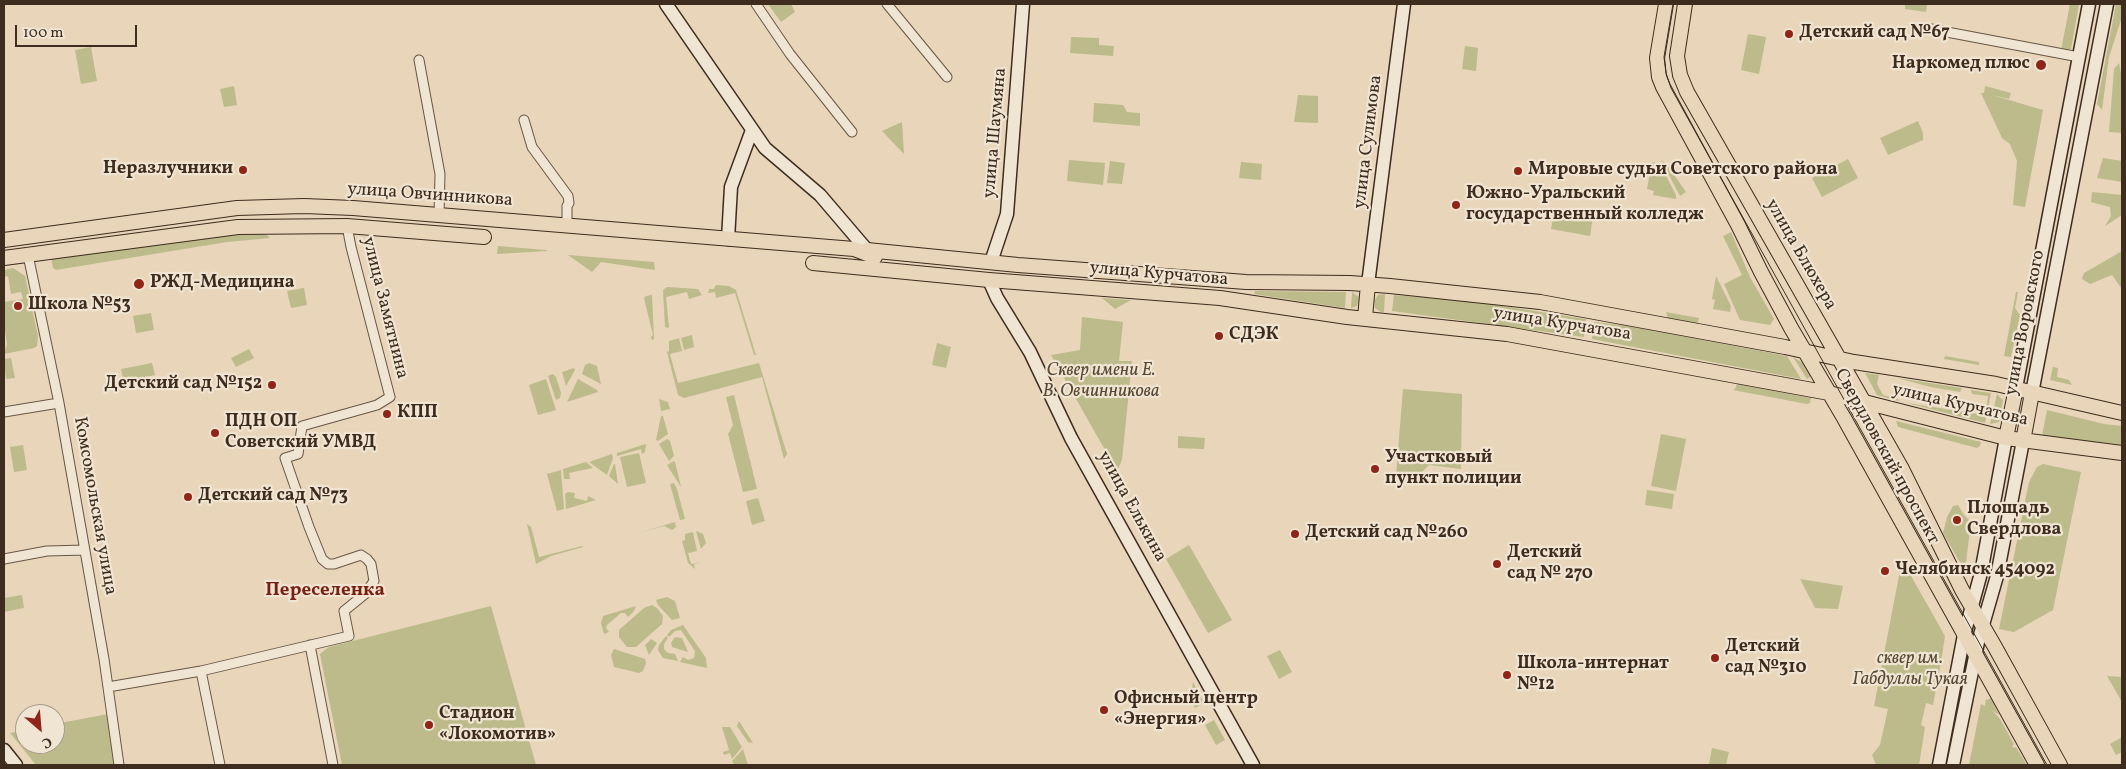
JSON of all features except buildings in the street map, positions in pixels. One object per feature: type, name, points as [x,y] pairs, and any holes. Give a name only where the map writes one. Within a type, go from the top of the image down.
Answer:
[{"type":"main road","points":[[666,4],[752,130],[774,158],[820,195],[861,250],[920,273]]},
{"type":"main road","name":"улица Шаумяна","points":[[991,262],[1007,214],[1023,4]]},
{"type":"main road","name":"улица Сулимова","points":[[1368,284],[1404,4]]},
{"type":"main road","points":[[1666,4],[1657,49],[1657,68],[1660,82],[1805,351]]},
{"type":"main road","name":"улица Блюхера","points":[[1685,4],[1677,56],[1683,84],[1837,358]]},
{"type":"main road","name":"улица Воровского","points":[[1939,765],[1964,635],[1981,572],[2089,4]]},
{"type":"main road","name":"улица Воровского","points":[[1953,765],[1976,654],[1997,576],[2107,4]]},
{"type":"main road","points":[[728,239],[731,187],[752,130]]},
{"type":"main road","name":"улица Овчинникова","points":[[4,240],[237,208],[304,206],[566,225],[991,262]]},
{"type":"main road","name":"улица Овчинникова","points":[[4,258],[238,227],[347,226],[484,237]]},
{"type":"main road","points":[[813,264],[989,280],[991,262]]},
{"type":"main road","name":"улица Курчатова","points":[[991,262],[1246,282],[1368,284],[1540,302],[1837,358],[2016,388],[2122,413]]},
{"type":"main road","name":"улица Курчатова","points":[[989,280],[1220,298],[1365,318],[1524,336],[1829,393],[2006,438],[2122,453]]},
{"type":"main road","name":"улица Елькина","points":[[989,280],[997,298],[1030,352],[1074,445],[1253,765]]},
{"type":"main road","points":[[1365,318],[1368,284]]},
{"type":"main road","name":"Свердловский проспект","points":[[1805,351],[2037,765]]},
{"type":"main road","name":"Свердловский проспект","points":[[1837,358],[1902,469],[1937,542],[1972,608],[2060,765]]},
{"type":"main road","points":[[4,750],[16,765]]},
{"type":"street","points":[[756,4],[790,54],[852,132]]},
{"type":"street","points":[[887,4],[947,77]]},
{"type":"street","points":[[1931,29],[2079,57]]},
{"type":"street","points":[[420,60],[440,174],[439,215]]},
{"type":"street","points":[[524,120],[532,146],[568,196],[566,225]]},
{"type":"street","name":"улица Замятнина","points":[[310,645],[349,636],[344,611],[365,594],[374,581],[367,558],[361,555],[334,564],[328,564],[322,559],[285,458],[298,454],[302,426],[377,405],[390,397],[350,247],[347,226]]},
{"type":"street","name":"Комсомольская улица","points":[[28,255],[59,403],[108,687],[119,765]]},
{"type":"street","points":[[4,412],[59,403]]},
{"type":"street","points":[[4,559],[48,551],[85,550]]},
{"type":"street","points":[[108,687],[201,671],[310,645],[333,765]]},
{"type":"street","points":[[201,671],[220,765]]},
{"type":"green space","points":[[768,4],[791,4],[795,12],[781,22]]},
{"type":"green space","points":[[1905,4],[1927,4],[1926,12],[1905,9]]},
{"type":"green space","points":[[2070,4],[2079,4],[2071,49],[2061,50]]},
{"type":"green space","points":[[2116,4],[2122,4],[2122,17],[2109,57],[2102,110],[2097,104]]},
{"type":"green space","points":[[1748,34],[1766,37],[1759,74],[1741,70]]},
{"type":"green space","points":[[1071,37],[1099,38],[1099,45],[1114,46],[1113,56],[1070,53]]},
{"type":"green space","points":[[1465,46],[1478,48],[1476,71],[1462,69]]},
{"type":"green space","points":[[91,47],[97,81],[81,84],[75,50]]},
{"type":"green space","points":[[2119,63],[2122,79],[2122,133],[2109,132],[2114,69]]},
{"type":"green space","points":[[234,86],[237,105],[224,107],[220,89]]},
{"type":"green space","points":[[1985,86],[2011,93],[2009,99],[1992,95],[2043,110],[2025,207],[2013,205],[2017,161],[2010,144],[2002,138],[1981,93],[1984,93]]},
{"type":"green space","points":[[1298,95],[1318,96],[1318,123],[1294,122]]},
{"type":"green space","points":[[1094,103],[1123,105],[1127,112],[1140,113],[1140,126],[1093,122]]},
{"type":"green space","points":[[1918,121],[1923,133],[1923,140],[1888,155],[1880,138]]},
{"type":"green space","points":[[902,122],[904,154],[882,131]]},
{"type":"green space","points":[[2103,158],[2122,161],[2122,182],[2097,178]]},
{"type":"green space","points":[[1848,159],[1858,178],[1822,197],[1812,178]]},
{"type":"green space","points":[[1069,160],[1105,163],[1103,185],[1067,181]]},
{"type":"green space","points":[[1661,160],[1667,165],[1686,192],[1680,196]]},
{"type":"green space","points":[[1110,161],[1125,163],[1122,184],[1107,183]]},
{"type":"green space","points":[[1241,162],[1262,164],[1261,180],[1239,178]]},
{"type":"green space","points":[[1652,162],[1660,164],[1676,195],[1676,199],[1653,195],[1654,191],[1647,189]]},
{"type":"green space","points":[[2092,192],[2122,195],[2122,215],[2105,226],[2111,216],[2110,207],[2091,202]]},
{"type":"green space","points":[[1555,209],[1593,216],[1590,236],[1551,229]]},
{"type":"green space","points":[[1731,232],[1750,277],[1774,319],[1770,325],[1740,320],[1724,284],[1742,275],[1723,236]]},
{"type":"green space","points":[[265,233],[270,238],[227,242],[56,270],[53,268],[51,258],[214,236]]},
{"type":"green space","points":[[498,246],[546,250],[548,251],[497,254]]},
{"type":"green space","points":[[2122,251],[2122,289],[2112,275],[2090,284],[2082,279],[2084,273]]},
{"type":"green space","points":[[568,255],[654,262],[655,270],[601,262],[592,272]]},
{"type":"green space","points":[[13,268],[25,276],[38,336],[37,346],[4,354],[7,344],[4,302],[23,299],[21,292],[11,294],[8,276],[4,277],[4,270]]},
{"type":"green space","points":[[1716,276],[1731,306],[1730,312],[1713,309],[1715,300],[1712,299]]},
{"type":"green space","points":[[717,285],[729,286],[736,290],[756,355],[754,355],[735,293],[716,298],[715,292],[708,293],[709,289],[714,289]]},
{"type":"green space","points":[[667,287],[698,289],[702,295],[689,299],[687,292],[666,297],[668,328],[665,327],[663,290]]},
{"type":"green space","points":[[304,288],[307,305],[291,308],[287,291]]},
{"type":"green space","points":[[1255,291],[1346,292],[1345,308],[1254,294]]},
{"type":"green space","points":[[1352,292],[1360,298],[1357,306],[1351,308]]},
{"type":"green space","points":[[2016,292],[2018,292],[2015,308],[2020,315],[2011,357],[2004,356]]},
{"type":"green space","points":[[1385,294],[1384,312],[1381,312],[1375,308],[1374,301],[1378,295]]},
{"type":"green space","points":[[652,295],[654,339],[652,340],[651,337],[653,335],[644,298]]},
{"type":"green space","points":[[1394,295],[1477,302],[1586,319],[1584,337],[1392,311]]},
{"type":"green space","points":[[1102,298],[1131,300],[1115,309]]},
{"type":"green space","points":[[1666,312],[1699,318],[1698,323],[1668,318]]},
{"type":"green space","points":[[151,313],[154,330],[136,333],[133,316]]},
{"type":"green space","name":"Сквер имени Е. В. Овчинникова","points":[[1082,317],[1123,322],[1119,361],[1132,361],[1122,460],[1117,471],[1051,355],[1080,350]]},
{"type":"green space","points":[[1594,322],[1629,326],[1787,356],[1801,379],[1592,339]]},
{"type":"green space","points":[[692,335],[694,347],[684,350],[681,338]]},
{"type":"green space","points":[[679,338],[682,351],[670,354],[678,383],[759,363],[787,454],[784,459],[762,377],[684,398],[678,395],[667,352],[669,351],[669,341]]},
{"type":"green space","points":[[937,343],[951,347],[946,368],[932,365]]},
{"type":"green space","points":[[249,349],[254,358],[236,367],[231,358]]},
{"type":"green space","points":[[1945,356],[1979,362],[1979,365],[1944,359]]},
{"type":"green space","points":[[1793,357],[1803,363],[1810,377],[1807,379]]},
{"type":"green space","points":[[11,358],[15,378],[6,379],[4,359]]},
{"type":"green space","points":[[152,363],[155,375],[124,382],[121,369]]},
{"type":"green space","points":[[589,363],[597,366],[601,384],[582,374],[585,365]]},
{"type":"green space","points":[[2053,367],[2058,368],[2057,377],[2069,380],[2072,385],[2050,380]]},
{"type":"green space","points":[[574,368],[575,370],[566,386],[562,372]]},
{"type":"green space","points":[[1865,373],[1879,375],[1877,384],[1883,395],[1898,399],[1899,401],[1877,395]]},
{"type":"green space","points":[[553,374],[556,377],[561,393],[560,398],[556,400],[548,376]]},
{"type":"green space","points":[[1897,378],[1962,388],[1960,392]]},
{"type":"green space","points":[[546,379],[556,410],[538,415],[529,385]]},
{"type":"green space","points":[[578,379],[598,392],[567,402]]},
{"type":"green space","points":[[1737,384],[1811,398],[1810,403],[1733,390]]},
{"type":"green space","points":[[1403,389],[1462,394],[1461,469],[1429,465],[1419,475],[1395,488]]},
{"type":"green space","points":[[1971,390],[1991,393],[1985,423],[1907,403],[1985,415],[1988,396],[1972,394]]},
{"type":"green space","points":[[1997,394],[2003,400],[1999,422],[1990,424]]},
{"type":"green space","points":[[734,395],[757,489],[743,492],[728,434],[733,425],[726,397]]},
{"type":"green space","points":[[659,399],[668,402],[670,409],[661,411]]},
{"type":"green space","points":[[2047,410],[2104,424],[2122,426],[2122,445],[2042,436]]},
{"type":"green space","points":[[661,416],[663,416],[668,434],[658,441],[656,440]]},
{"type":"green space","points":[[1896,421],[1981,442],[1980,446],[1977,448],[1898,427]]},
{"type":"green space","points":[[1661,434],[1686,439],[1676,491],[1651,486]]},
{"type":"green space","points":[[1178,436],[1205,438],[1204,449],[1178,448]]},
{"type":"green space","points":[[667,439],[670,441],[674,456],[669,461],[659,444]]},
{"type":"green space","points":[[646,444],[645,452],[642,454],[641,449],[617,456],[617,453]]},
{"type":"green space","points":[[23,445],[27,470],[14,472],[10,447]]},
{"type":"green space","points":[[639,453],[646,483],[627,487],[620,457]]},
{"type":"green space","points":[[612,454],[613,458],[607,475],[589,462]]},
{"type":"green space","points":[[586,462],[593,468],[569,473],[570,479],[564,479],[563,469]]},
{"type":"green space","points":[[675,462],[681,487],[667,465]]},
{"type":"green space","points":[[615,464],[618,484],[609,476]]},
{"type":"green space","points":[[2043,464],[2081,472],[2053,610],[2014,632],[1999,629],[2029,482],[2037,467]]},
{"type":"green space","points":[[561,470],[564,509],[557,511],[547,474]]},
{"type":"green space","points":[[674,483],[685,519],[680,520],[670,484]]},
{"type":"green space","points":[[1647,490],[1674,494],[1672,509],[1645,505]]},
{"type":"green space","points":[[568,492],[575,493],[574,498],[587,501],[588,496],[596,500],[566,509],[565,494]]},
{"type":"green space","points":[[758,498],[765,521],[752,525],[746,501]]},
{"type":"green space","points":[[1958,505],[1971,522],[1965,571],[1943,533],[1947,517],[1953,506]]},
{"type":"green space","points":[[675,522],[676,527],[672,530],[664,526],[639,533]]},
{"type":"green space","points":[[527,524],[531,527],[539,557],[583,547],[551,556],[536,564]]},
{"type":"green space","points":[[696,531],[703,534],[706,543],[701,549]]},
{"type":"green space","points":[[693,532],[697,551],[688,553],[691,564],[701,562],[694,564],[695,569],[688,563],[682,541],[685,540],[685,534]]},
{"type":"green space","points":[[1189,545],[1232,620],[1208,633],[1166,559]]},
{"type":"green space","name":"сквер им. Габдуллы Тукая","points":[[1902,560],[1945,636],[1933,705],[1926,703],[1921,725],[1925,727],[1919,765],[1876,765],[1872,755],[1880,745],[1888,709],[1874,706]]},
{"type":"green space","points":[[1800,579],[1843,586],[1838,609],[1815,608]]},
{"type":"green space","points":[[22,595],[24,608],[4,612],[4,598]]},
{"type":"green space","points":[[667,597],[675,601],[680,618],[672,620],[658,605],[656,600]]},
{"type":"green space","points":[[652,605],[663,616],[662,624],[636,647],[627,647],[619,637],[619,630],[644,608]]},
{"type":"green space","name":"Стадион «Локомотив»","points":[[491,606],[536,765],[342,765],[320,654],[329,647]]},
{"type":"green space","points":[[636,606],[628,617],[625,613],[621,613],[607,625],[606,628],[609,632],[604,634],[601,623],[603,616]]},
{"type":"green space","points":[[683,625],[706,658],[707,668],[680,662],[683,657],[688,660],[694,658],[695,651],[681,630],[675,631],[669,637],[667,635],[671,630]]},
{"type":"green space","points":[[666,636],[668,638],[664,644],[664,649],[668,653],[675,654],[678,661],[663,658],[658,650],[659,645]]},
{"type":"green space","points":[[675,637],[682,638],[688,652],[672,647],[671,643]]},
{"type":"green space","points":[[651,639],[657,643],[649,655],[645,645]]},
{"type":"green space","points":[[614,649],[645,659],[646,663],[643,671],[639,673],[614,667],[611,655]]},
{"type":"green space","points":[[1280,650],[1292,672],[1279,679],[1267,656]]},
{"type":"green space","points":[[2107,676],[2122,677],[2122,702]]},
{"type":"green space","points":[[1193,682],[1204,703],[1195,708],[1190,699]]},
{"type":"green space","points":[[1991,698],[1999,715],[1992,710],[2000,719],[2014,744],[2012,746],[2016,747],[2027,765],[1969,765],[1981,704],[1985,706],[1986,699]]},
{"type":"green space","points":[[108,714],[115,765],[36,765],[27,754],[65,754],[65,722]]},
{"type":"green space","points":[[1214,720],[1225,740],[1216,745],[1205,725]]},
{"type":"green space","points":[[739,721],[753,743],[748,742],[737,726]]},
{"type":"green space","points":[[722,727],[730,727],[742,747],[732,759],[730,753],[724,755],[723,752],[729,750]]},
{"type":"green space","points":[[15,732],[15,739],[10,733]]},
{"type":"green space","points":[[2122,737],[2122,752],[2116,755],[2110,744]]},
{"type":"green space","points":[[1712,748],[1729,752],[1726,765],[1709,764]]},
{"type":"green space","points":[[743,749],[748,765],[734,765],[732,761]]},
{"type":"tram line","points":[[1673,4],[1664,57],[1666,73],[1671,88],[2047,765]]},
{"type":"place","name":"Детский сад №67","points":[[1789,34]]},
{"type":"place","name":"Наркомед плюс","points":[[2041,65]]},
{"type":"place","name":"Неразлучники","points":[[243,170]]},
{"type":"place","name":"Мировые судьи Советского района","points":[[1518,171]]},
{"type":"place","name":"Южно-Уральский государственный колледж","points":[[1456,205]]},
{"type":"place","name":"РЖД-Медицина","points":[[139,284]]},
{"type":"place","name":"Школа №53","points":[[18,306]]},
{"type":"place","name":"СДЭК","points":[[1219,336]]},
{"type":"place","name":"Детский сад №152","points":[[272,385]]},
{"type":"place","name":"КПП","points":[[387,414]]},
{"type":"place","name":"ПДН ОП Советский УМВД","points":[[215,433]]},
{"type":"place","name":"Участковый пункт полиции","points":[[1375,469]]},
{"type":"place","name":"Детский сад №73","points":[[188,497]]},
{"type":"place","name":"Площадь Свердлова","points":[[1957,520]]},
{"type":"place","name":"Детский сад №260","points":[[1295,534]]},
{"type":"place","name":"Детский сад № 270","points":[[1497,564]]},
{"type":"place","name":"Челябинск 454092","points":[[1885,571]]},
{"type":"place","name":"Детский сад №310","points":[[1715,658]]},
{"type":"place","name":"Школа-интернат №12","points":[[1507,675]]},
{"type":"place","name":"Офисный центр «Энергия»","points":[[1104,710]]},
{"type":"place","name":"Стадион «Локомотив»","points":[[429,725]]},
{"type":"district","name":"Переселенка","points":[[325,592]]}]
